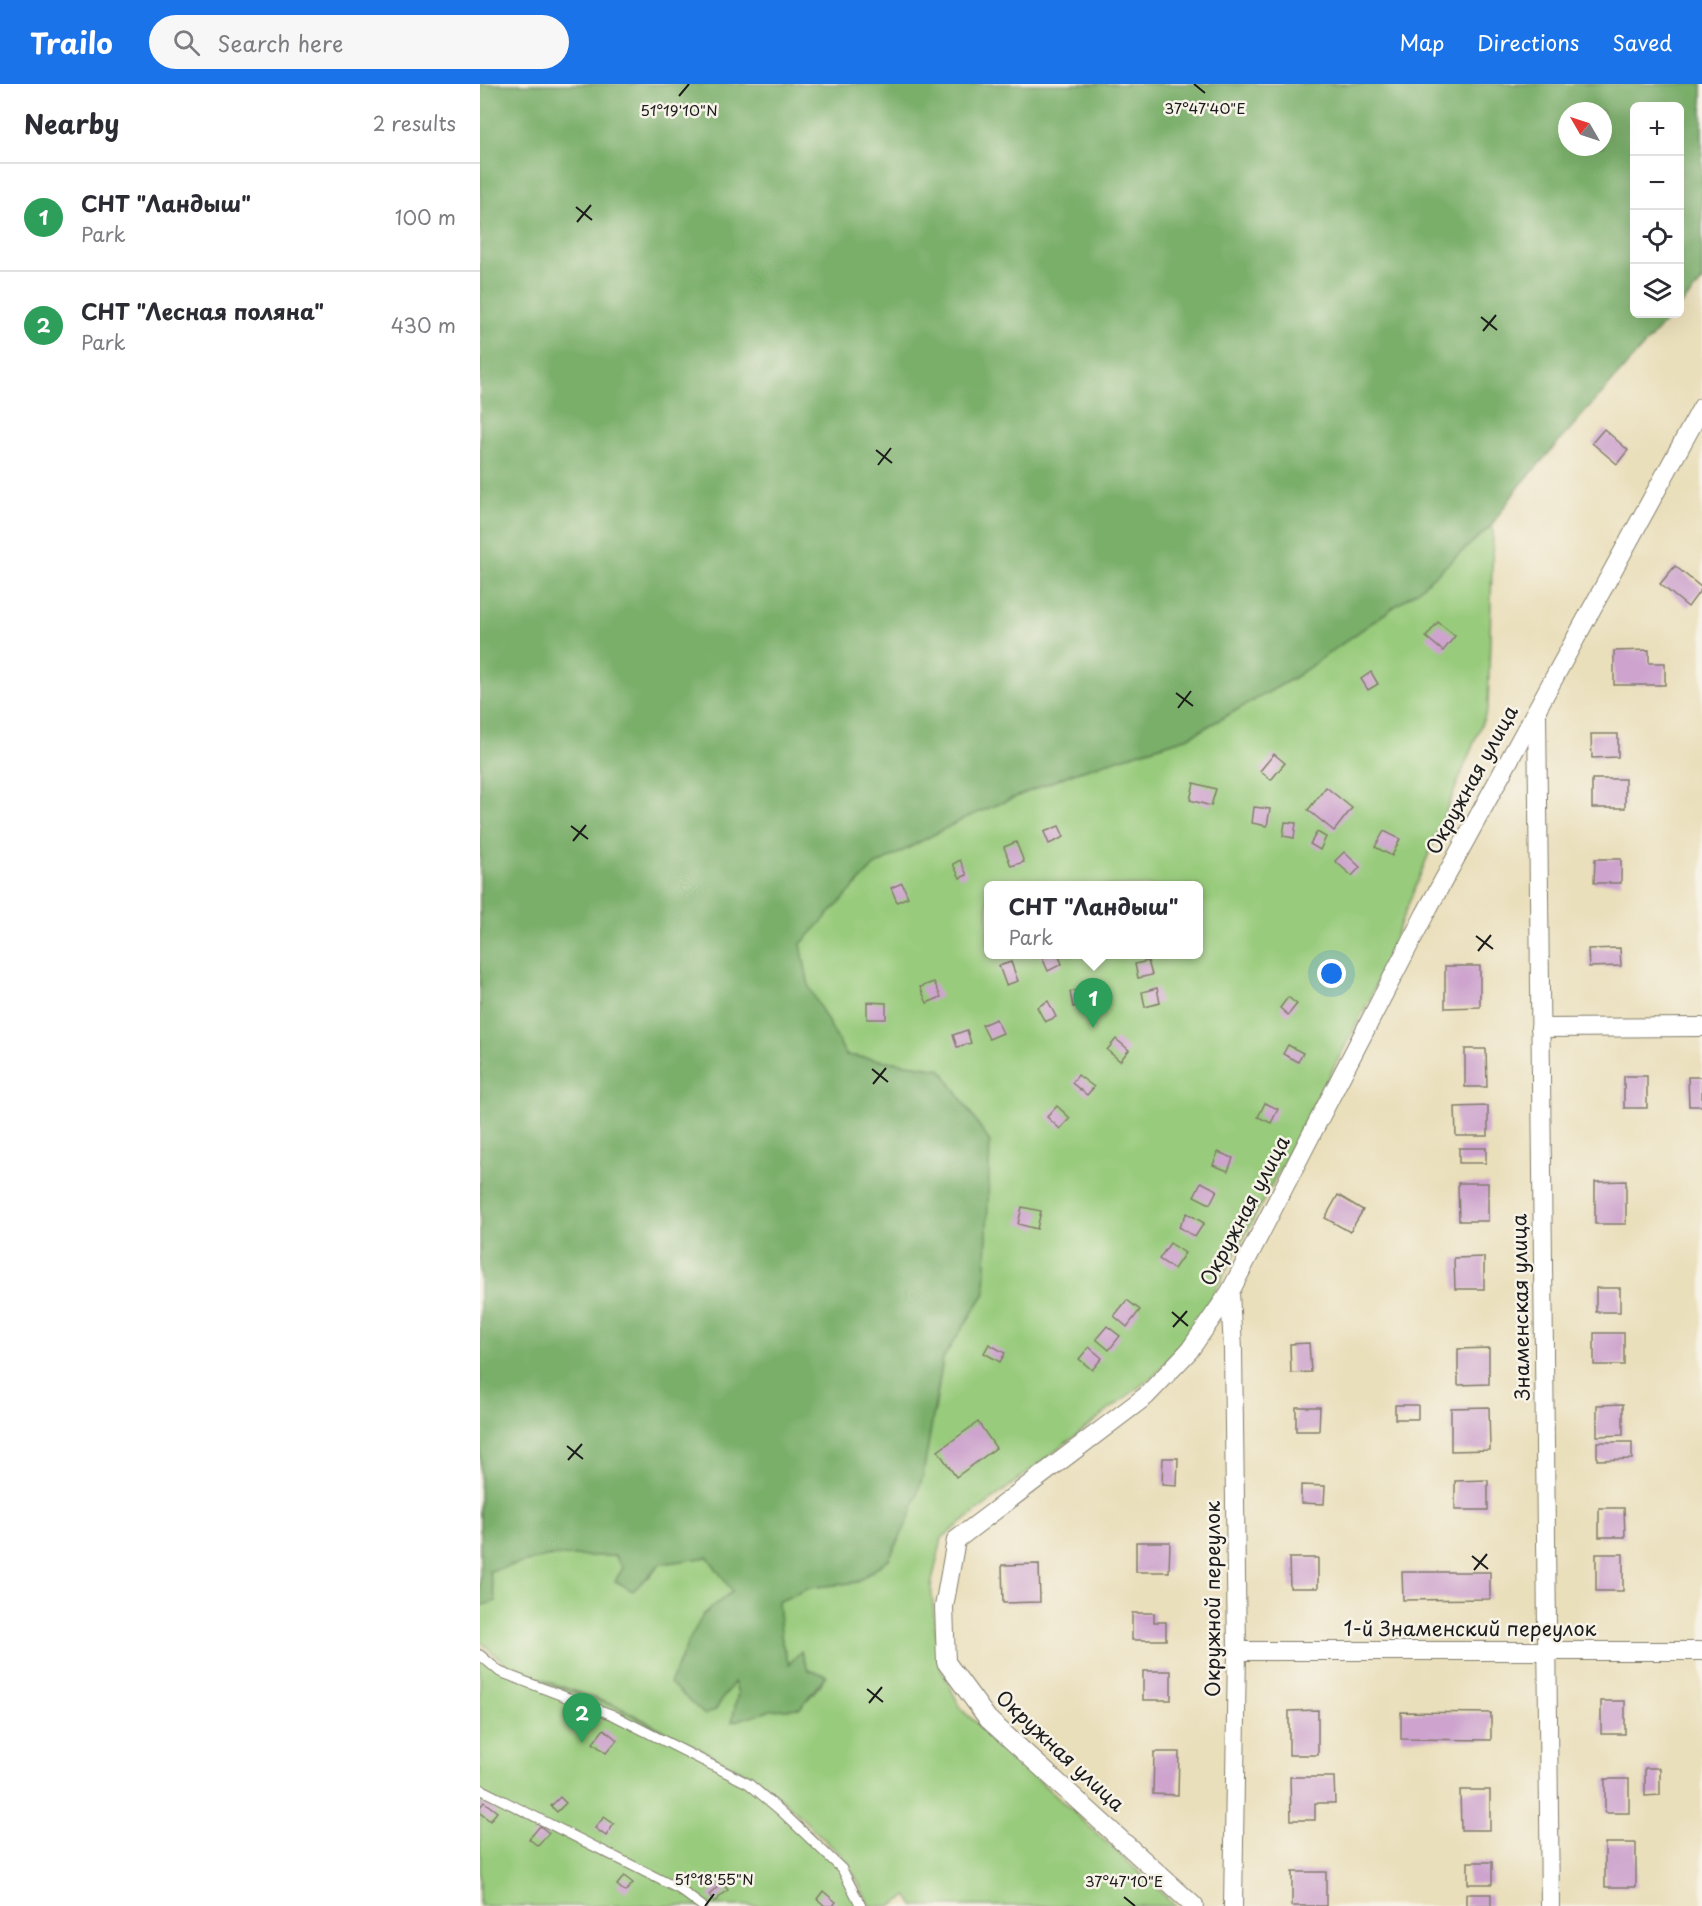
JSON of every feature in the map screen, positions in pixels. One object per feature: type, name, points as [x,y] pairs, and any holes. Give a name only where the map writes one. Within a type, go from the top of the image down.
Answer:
[{"type":"street","name":"Окружная улица","points":[[1194,1906],[988,1719],[945,1662],[944,1607],[956,1540],[1146,1396],[1189,1352],[1230,1292],[1425,914],[1702,407]]},
{"type":"street","name":"Знаменская улица","points":[[1537,708],[1550,1906]]},
{"type":"street","points":[[1540,1028],[1702,1027]]},
{"type":"street","name":"Окружной переулок","points":[[1230,1292],[1233,1350],[1237,1651],[1233,1906]]},
{"type":"street","name":"1-й Знаменский переулок","points":[[1237,1651],[1702,1651]]},
{"type":"lane","points":[[480,1655],[500,1672],[613,1715],[749,1784],[842,1869],[861,1906]]},
{"type":"lane","points":[[480,1789],[679,1889],[702,1906]]},
{"type":"green space","points":[[480,84],[1702,84],[1702,282],[1684,302],[1684,102],[1630,102],[1630,318],[1668,318],[1517,489],[1491,526],[1418,590],[1295,677],[1189,737],[1073,773],[965,818],[874,866],[801,944],[809,987],[846,1055],[941,1069],[990,1142],[985,1293],[943,1358],[923,1475],[910,1517],[889,1559],[857,1582],[809,1588],[778,1602],[782,1643],[789,1664],[801,1651],[808,1670],[826,1675],[800,1708],[771,1710],[732,1722],[738,1693],[734,1682],[715,1710],[705,1715],[670,1683],[703,1615],[732,1591],[708,1557],[660,1564],[633,1591],[615,1581],[623,1568],[615,1556],[550,1556],[489,1571],[496,1601],[480,1606]]},
{"type":"green space","points":[[1491,526],[1493,531],[1488,708],[1369,1001],[1201,1318],[1156,1374],[942,1538],[931,1586],[939,1664],[961,1709],[1176,1906],[914,1906],[908,1896],[890,1906],[870,1906],[848,1862],[786,1803],[753,1777],[619,1707],[505,1666],[505,1663],[480,1641],[480,1606],[496,1601],[489,1571],[550,1556],[615,1556],[624,1568],[648,1578],[660,1564],[708,1557],[733,1591],[703,1615],[715,1710],[734,1681],[738,1693],[732,1722],[771,1709],[800,1708],[821,1684],[825,1675],[789,1665],[782,1643],[777,1602],[809,1588],[858,1582],[935,1410],[943,1358],[985,1293],[987,1226],[941,1069],[846,1055],[809,987],[800,944],[874,866],[965,818],[1073,773],[1189,737],[1295,677],[1418,590]]},
{"type":"green space","points":[[480,1647],[503,1667],[618,1708],[751,1779],[785,1807],[845,1866],[866,1906],[480,1906]]},
{"type":"building","points":[[1604,429],[1628,450],[1617,464],[1592,443]]},
{"type":"building","points":[[1675,566],[1702,588],[1688,607],[1660,584]]},
{"type":"building","points":[[1438,622],[1455,636],[1443,651],[1426,637]]},
{"type":"building","points":[[1649,650],[1649,663],[1665,663],[1665,685],[1614,685],[1614,651]]},
{"type":"building","points":[[1371,672],[1378,684],[1368,690],[1361,679]]},
{"type":"building","points":[[1591,734],[1618,734],[1618,757],[1592,758]]},
{"type":"building","points":[[1274,754],[1285,763],[1271,780],[1260,771]]},
{"type":"building","points":[[1592,779],[1625,779],[1625,808],[1592,808]]},
{"type":"building","points":[[1194,783],[1216,789],[1211,806],[1190,800]]},
{"type":"building","points":[[1326,787],[1352,808],[1334,831],[1308,810]]},
{"type":"building","points":[[1254,807],[1270,809],[1267,826],[1252,823]]},
{"type":"building","points":[[1285,822],[1296,823],[1294,838],[1283,836]]},
{"type":"building","points":[[1059,826],[1064,837],[1049,844],[1044,832]]},
{"type":"building","points":[[1384,831],[1400,839],[1392,856],[1375,847]]},
{"type":"building","points":[[1317,832],[1326,837],[1320,850],[1310,844]]},
{"type":"building","points":[[1016,842],[1024,862],[1011,866],[1004,847]]},
{"type":"building","points":[[1344,852],[1360,867],[1352,876],[1335,861]]},
{"type":"building","points":[[1595,859],[1621,859],[1621,883],[1594,883]]},
{"type":"building","points":[[960,860],[967,875],[960,878],[953,864]]},
{"type":"building","points":[[902,883],[908,897],[897,902],[891,888]]},
{"type":"building","points":[[1620,948],[1621,966],[1589,967],[1588,949]]},
{"type":"building","points":[[1043,959],[1060,959],[1062,964],[1048,971]]},
{"type":"building","points":[[1148,961],[1152,975],[1138,978],[1135,964]]},
{"type":"building","points":[[1011,962],[1018,981],[1006,985],[999,966]]},
{"type":"building","points":[[1445,966],[1480,966],[1480,1007],[1445,1008]]},
{"type":"building","points":[[934,982],[941,997],[927,1003],[920,987]]},
{"type":"building","points":[[1085,988],[1088,1003],[1073,1007],[1070,992]]},
{"type":"building","points":[[1157,988],[1160,1003],[1145,1007],[1142,992]]},
{"type":"building","points":[[1288,997],[1297,1004],[1288,1015],[1280,1008]]},
{"type":"building","points":[[1048,1001],[1056,1017],[1045,1022],[1037,1007]]},
{"type":"building","points":[[867,1002],[886,1003],[886,1019],[867,1019]]},
{"type":"building","points":[[996,1019],[1003,1033],[989,1039],[982,1025]]},
{"type":"building","points":[[967,1030],[971,1043],[957,1047],[953,1035]]},
{"type":"building","points":[[1116,1039],[1129,1050],[1120,1061],[1107,1050]]},
{"type":"building","points":[[1288,1045],[1303,1053],[1298,1062],[1283,1054]]},
{"type":"building","points":[[1465,1049],[1486,1049],[1487,1087],[1465,1087]]},
{"type":"building","points":[[1078,1075],[1094,1087],[1087,1095],[1072,1083]]},
{"type":"building","points":[[1624,1076],[1647,1076],[1647,1108],[1624,1108]]},
{"type":"building","points":[[1688,1077],[1702,1077],[1702,1106],[1689,1106]]},
{"type":"building","points":[[1265,1103],[1278,1109],[1271,1123],[1258,1117]]},
{"type":"building","points":[[1057,1106],[1070,1118],[1060,1129],[1047,1117]]},
{"type":"building","points":[[1488,1106],[1488,1136],[1456,1136],[1455,1107]]},
{"type":"building","points":[[1459,1148],[1486,1148],[1486,1163],[1459,1163]]},
{"type":"building","points":[[1218,1152],[1233,1158],[1228,1171],[1213,1165]]},
{"type":"building","points":[[1626,1181],[1626,1224],[1595,1224],[1595,1182]]},
{"type":"building","points":[[1201,1182],[1217,1190],[1210,1204],[1194,1196]]},
{"type":"building","points":[[1458,1183],[1488,1183],[1488,1221],[1459,1221]]},
{"type":"building","points":[[1338,1195],[1363,1210],[1350,1232],[1325,1218]]},
{"type":"building","points":[[1022,1207],[1041,1211],[1037,1229],[1018,1224]]},
{"type":"building","points":[[1187,1213],[1204,1223],[1195,1237],[1179,1227]]},
{"type":"building","points":[[1170,1243],[1185,1253],[1174,1269],[1159,1259]]},
{"type":"building","points":[[1484,1257],[1484,1289],[1455,1289],[1454,1258]]},
{"type":"building","points":[[1596,1288],[1620,1288],[1620,1312],[1596,1312]]},
{"type":"building","points":[[1127,1300],[1140,1310],[1127,1327],[1114,1316]]},
{"type":"building","points":[[1107,1326],[1120,1336],[1109,1350],[1096,1339]]},
{"type":"building","points":[[1594,1333],[1624,1333],[1624,1365],[1594,1365]]},
{"type":"building","points":[[1309,1343],[1311,1372],[1291,1373],[1290,1344]]},
{"type":"building","points":[[989,1344],[1005,1353],[1000,1362],[984,1353]]},
{"type":"building","points":[[1089,1347],[1102,1358],[1092,1370],[1079,1359]]},
{"type":"building","points":[[1489,1348],[1489,1384],[1458,1385],[1458,1349]]},
{"type":"building","points":[[1623,1404],[1623,1435],[1597,1436],[1597,1405]]},
{"type":"building","points":[[1395,1405],[1418,1405],[1418,1419],[1395,1419]]},
{"type":"building","points":[[1296,1407],[1320,1407],[1319,1431],[1296,1431]]},
{"type":"building","points":[[1489,1407],[1490,1450],[1451,1451],[1451,1408]]},
{"type":"building","points":[[978,1422],[996,1448],[956,1477],[938,1451]]},
{"type":"building","points":[[1597,1442],[1632,1442],[1632,1459],[1597,1460]]},
{"type":"building","points":[[1163,1458],[1178,1458],[1177,1486],[1162,1485]]},
{"type":"building","points":[[1488,1480],[1488,1510],[1455,1510],[1455,1481]]},
{"type":"building","points":[[1301,1485],[1325,1486],[1324,1504],[1301,1503]]},
{"type":"building","points":[[1599,1508],[1624,1508],[1625,1537],[1599,1537]]},
{"type":"building","points":[[1136,1542],[1170,1542],[1169,1572],[1136,1572]]},
{"type":"building","points":[[1596,1554],[1623,1554],[1623,1591],[1596,1591]]},
{"type":"building","points":[[1289,1558],[1318,1558],[1318,1588],[1290,1588]]},
{"type":"building","points":[[1039,1564],[1040,1602],[1003,1603],[1002,1565]]},
{"type":"building","points":[[1402,1572],[1490,1572],[1490,1599],[1403,1600]]},
{"type":"building","points":[[1132,1613],[1154,1613],[1154,1622],[1166,1622],[1166,1640],[1132,1640]]},
{"type":"building","points":[[1143,1671],[1171,1671],[1171,1700],[1143,1700]]},
{"type":"building","points":[[1601,1701],[1625,1701],[1625,1734],[1601,1734]]},
{"type":"building","points":[[1318,1710],[1318,1755],[1289,1755],[1289,1711]]},
{"type":"building","points":[[1401,1712],[1491,1713],[1491,1740],[1401,1739]]},
{"type":"building","points":[[604,1729],[617,1740],[606,1753],[593,1743]]},
{"type":"building","points":[[1154,1752],[1179,1752],[1178,1795],[1153,1794]]},
{"type":"building","points":[[1645,1768],[1660,1768],[1660,1795],[1645,1796]]},
{"type":"building","points":[[1290,1777],[1334,1777],[1335,1803],[1315,1803],[1315,1820],[1291,1820]]},
{"type":"building","points":[[1605,1779],[1629,1779],[1629,1813],[1605,1813]]},
{"type":"building","points":[[1460,1790],[1490,1790],[1490,1830],[1461,1830]]},
{"type":"building","points":[[560,1797],[566,1803],[557,1812],[551,1806]]},
{"type":"building","points":[[484,1802],[497,1812],[490,1821],[480,1813],[480,1807]]},
{"type":"building","points":[[604,1817],[614,1824],[606,1836],[595,1828]]},
{"type":"building","points":[[540,1826],[549,1833],[538,1846],[529,1839]]},
{"type":"building","points":[[1605,1843],[1636,1843],[1636,1887],[1605,1887]]},
{"type":"building","points":[[1468,1862],[1492,1862],[1492,1884],[1468,1884]]},
{"type":"building","points":[[1292,1872],[1326,1872],[1326,1906],[1292,1906]]},
{"type":"building","points":[[624,1876],[633,1883],[625,1892],[617,1885]]},
{"type":"building","points":[[722,1883],[728,1890],[714,1902],[709,1895]]},
{"type":"building","points":[[823,1891],[836,1902],[833,1906],[825,1906],[817,1899]]},
{"type":"building","points":[[1466,1894],[1491,1894],[1491,1906],[1466,1906]]},
{"type":"place","name":"СНТ \"Ландыш\"","points":[[1093,1028]]},
{"type":"place","name":"СНТ \"Лесная поляна\"","points":[[582,1743]]}]
